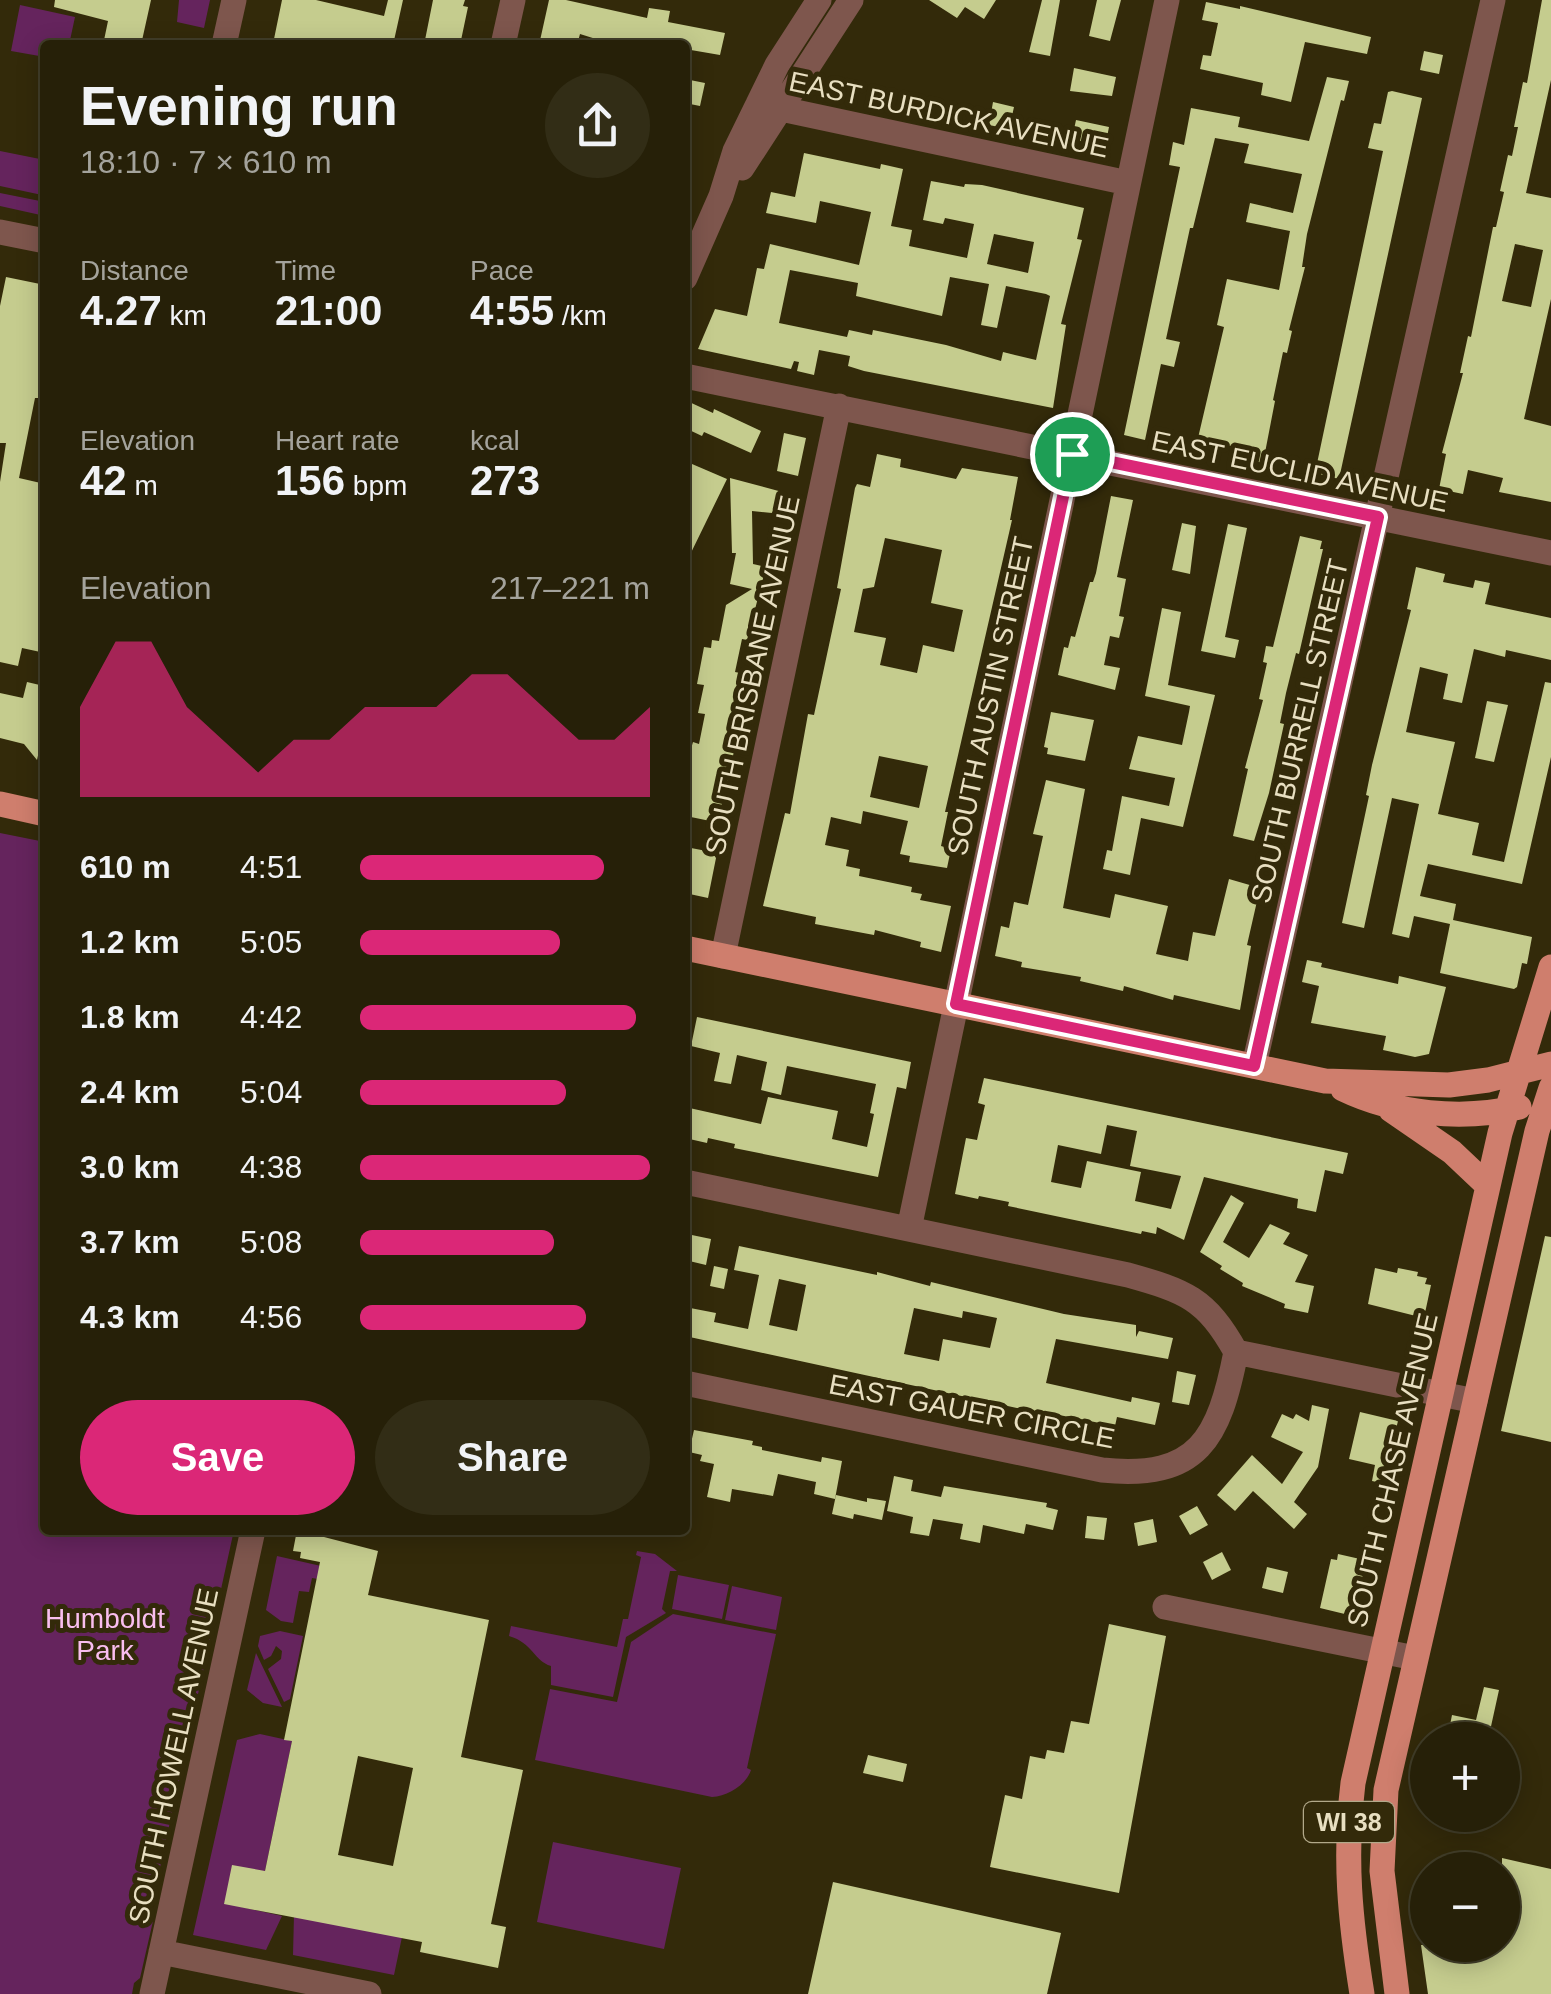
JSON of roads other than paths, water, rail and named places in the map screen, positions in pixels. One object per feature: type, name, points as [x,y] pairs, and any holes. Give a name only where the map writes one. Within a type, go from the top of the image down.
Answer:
[{"type":"main road","points":[[0,804],[40,813]]},
{"type":"main road","points":[[690,949],[1325,1081],[1449,1085],[1551,1064]]},
{"type":"main road","name":"SOUTH CHASE AVENUE","points":[[1362,1994],[1347,1883],[1346,1838],[1353,1783],[1505,1111],[1551,967]]},
{"type":"main road","points":[[1325,1081],[1387,1107],[1452,1152],[1488,1186]]},
{"type":"main road","points":[[1387,1107],[1476,1113],[1505,1111],[1549,1096]]},
{"type":"main road","name":"WI 38","points":[[1397,1994],[1382,1871],[1386,1790],[1549,1096]]},
{"type":"main road","points":[[1472,1251],[1508,1259]]},
{"type":"street","points":[[225,40],[234,0]]},
{"type":"street","points":[[504,40],[513,0]]},
{"type":"street","points":[[769,106],[777,65],[819,0]]},
{"type":"street","points":[[690,267],[721,196],[769,106],[851,0]]},
{"type":"street","name":"SOUTH AUSTIN STREET","points":[[909,1229],[1167,0]]},
{"type":"street","name":"SOUTH BURRELL STREET","points":[[1254,1066],[1493,0]]},
{"type":"street","name":"EAST BURDICK AVENUE","points":[[769,106],[1128,184]]},
{"type":"street","points":[[0,232],[40,241]]},
{"type":"street","name":"EAST EUCLID AVENUE","points":[[690,377],[1551,553]]},
{"type":"street","name":"SOUTH BRISBANE AVENUE","points":[[723,956],[831,404]]},
{"type":"street","points":[[690,1183],[1168,1286],[1198,1301],[1220,1323],[1236,1352],[1475,1401]]},
{"type":"street","name":"EAST GAUER CIRCLE","points":[[690,1384],[1102,1470],[1136,1473],[1170,1467],[1199,1450],[1218,1420],[1236,1352]]},
{"type":"street","name":"SOUTH HOWELL AVENUE","points":[[152,1994],[252,1535]]},
{"type":"street","points":[[1165,1607],[1415,1658]]},
{"type":"street","points":[[161,1952],[369,1994]]},
{"type":"park label","name":"Humboldt Park","points":[[105,1634]]}]
